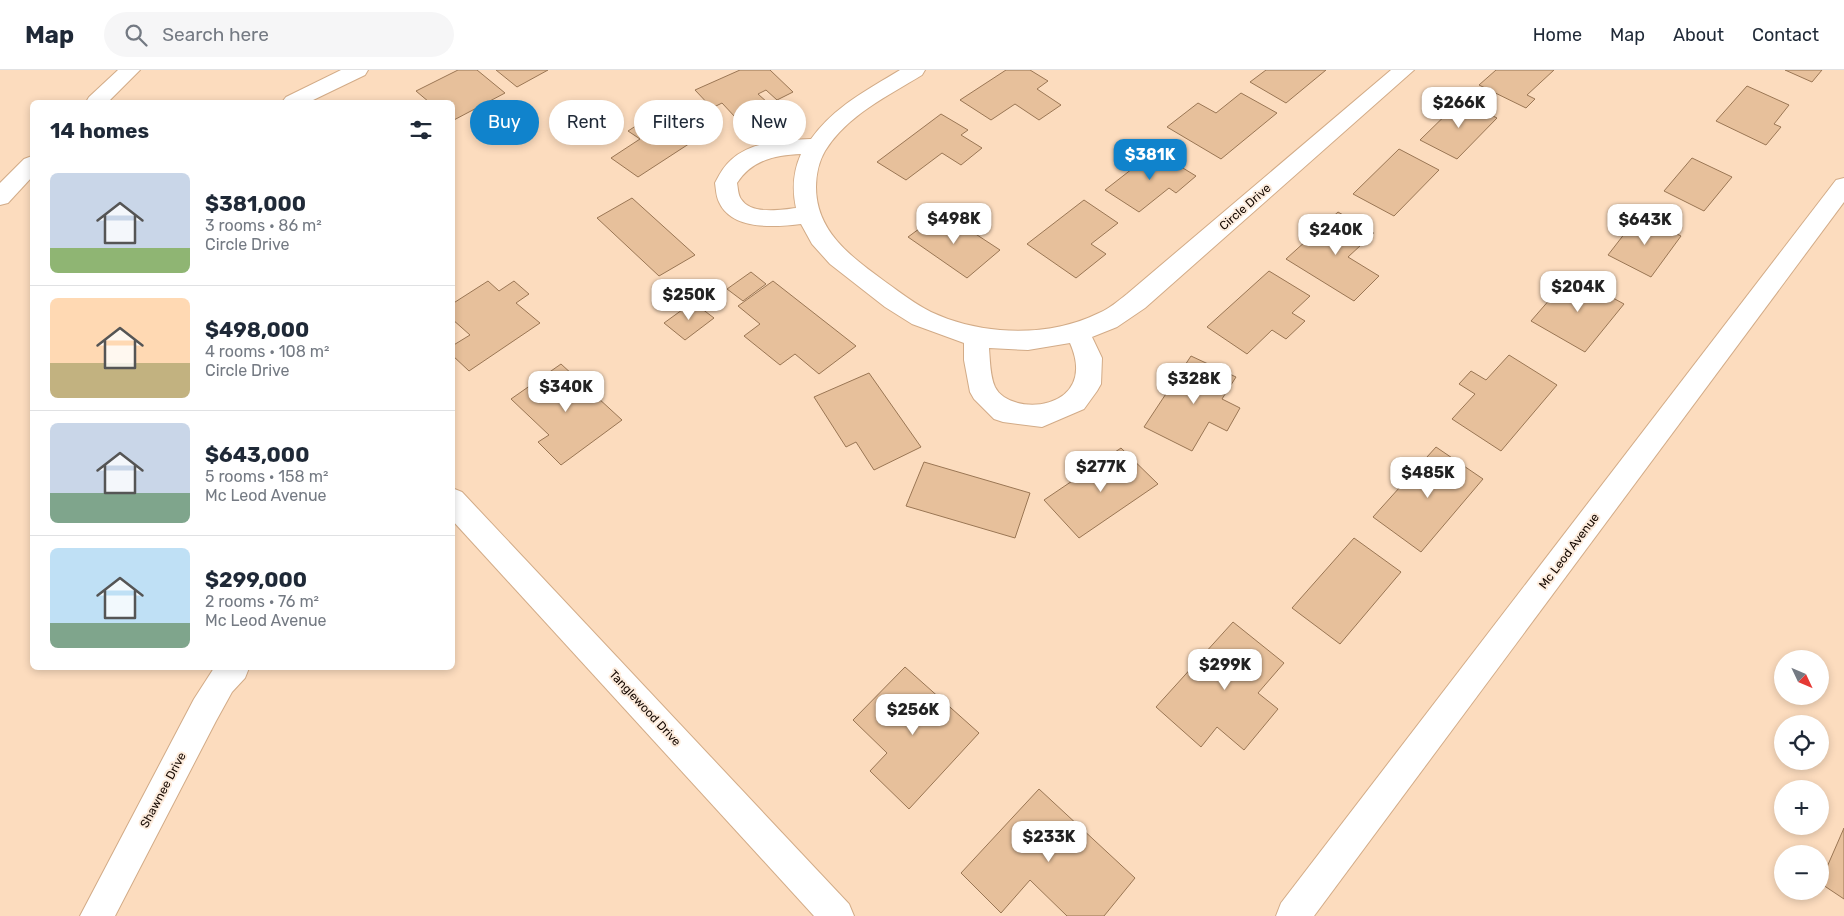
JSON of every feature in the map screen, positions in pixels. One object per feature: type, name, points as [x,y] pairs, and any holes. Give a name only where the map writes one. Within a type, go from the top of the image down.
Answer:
[{"type":"street","points":[[98,100],[130,70]]},
{"type":"street","points":[[297,100],[358,70]]},
{"type":"street","name":"Circle Drive","points":[[915,70],[846,115],[832,126],[816,146],[807,167],[803,184],[808,215],[819,237],[839,259],[897,303],[927,321],[976,337],[1018,340],[1040,339],[1077,332],[1110,319],[1136,300],[1404,70]]},
{"type":"street","points":[[808,215],[779,219],[744,214],[730,202],[726,183],[740,164],[762,153],[783,148],[816,146]]},
{"type":"street","points":[[0,197],[30,166]]},
{"type":"street","name":"Mc Leod Avenue","points":[[1294,915],[1844,186]]},
{"type":"street","points":[[976,337],[977,360],[983,392],[1003,411],[1042,416],[1075,402],[1088,384],[1089,358],[1077,332]]},
{"type":"street","name":"Tanglewood Drive","points":[[455,503],[837,916]]},
{"type":"street","name":"Shawnee Drive","points":[[97,916],[205,710],[221,682],[232,670]]},
{"type":"building","points":[[458,70],[477,70],[505,93],[492,100],[470,100],[470,111],[455,119],[455,100],[427,100],[416,91]]},
{"type":"building","points":[[496,70],[548,70],[517,87]]},
{"type":"building","points":[[740,70],[770,70],[793,92],[777,100],[766,90],[758,94],[765,100],[733,100],[733,115],[723,104],[723,100],[704,100],[695,90]]},
{"type":"building","points":[[1006,70],[1030,70],[1048,81],[1037,89],[1061,105],[1039,120],[1015,104],[991,120],[960,100]]},
{"type":"building","points":[[1266,70],[1326,70],[1286,103],[1250,82]]},
{"type":"building","points":[[1496,70],[1554,70],[1527,95],[1535,99],[1526,108],[1479,85]]},
{"type":"building","points":[[1785,70],[1822,70],[1812,82]]},
{"type":"building","points":[[1747,86],[1789,105],[1774,124],[1781,127],[1766,145],[1716,121]]},
{"type":"building","points":[[1241,93],[1277,113],[1221,159],[1167,127],[1198,103],[1216,113]]},
{"type":"building","points":[[1461,100],[1497,118],[1457,159],[1420,140]]},
{"type":"building","points":[[941,114],[968,130],[961,135],[982,148],[961,165],[942,153],[906,180],[877,162]]},
{"type":"building","points":[[634,127],[634,135],[628,131]]},
{"type":"building","points":[[634,143],[634,145],[687,145],[638,177],[611,158]]},
{"type":"building","points":[[1399,149],[1439,170],[1394,216],[1353,194]]},
{"type":"building","points":[[1155,151],[1196,176],[1176,193],[1169,188],[1139,212],[1105,190]]},
{"type":"building","points":[[1692,158],[1732,177],[1704,211],[1664,191]]},
{"type":"building","points":[[632,198],[695,255],[659,276],[597,218]]},
{"type":"building","points":[[1084,200],[1118,223],[1091,244],[1106,254],[1076,278],[1027,244]]},
{"type":"building","points":[[942,212],[1000,250],[967,278],[908,237]]},
{"type":"building","points":[[1338,212],[1374,233],[1348,257],[1379,276],[1354,301],[1286,259]]},
{"type":"building","points":[[1639,215],[1681,236],[1651,277],[1608,255]]},
{"type":"building","points":[[1269,271],[1310,296],[1292,313],[1305,321],[1286,339],[1272,330],[1247,354],[1207,327]]},
{"type":"building","points":[[751,272],[766,284],[743,301],[727,289]]},
{"type":"building","points":[[1571,275],[1624,304],[1585,352],[1531,321]]},
{"type":"building","points":[[488,281],[499,291],[514,281],[529,294],[516,303],[540,323],[469,371],[455,358],[455,344],[470,335],[455,322],[455,302]]},
{"type":"building","points":[[773,281],[856,346],[819,374],[795,354],[780,365],[744,336],[760,324],[738,306]]},
{"type":"building","points":[[693,302],[714,318],[685,340],[664,323]]},
{"type":"building","points":[[1509,355],[1557,385],[1501,451],[1452,419],[1475,394],[1459,384],[1471,371],[1486,380]]},
{"type":"building","points":[[1191,356],[1236,377],[1222,399],[1240,408],[1227,431],[1209,422],[1192,451],[1144,427]]},
{"type":"building","points":[[561,364],[622,420],[561,465],[538,442],[549,435],[511,399]]},
{"type":"building","points":[[869,373],[921,447],[874,470],[856,442],[846,447],[814,397]]},
{"type":"building","points":[[1436,447],[1483,479],[1421,552],[1373,517]]},
{"type":"building","points":[[1121,448],[1158,484],[1079,538],[1044,500]]},
{"type":"building","points":[[924,462],[1030,493],[1015,538],[906,506]]},
{"type":"building","points":[[1354,538],[1401,572],[1340,644],[1292,608]]},
{"type":"building","points":[[1233,622],[1284,663],[1258,693],[1278,709],[1244,750],[1217,727],[1201,747],[1156,707]]},
{"type":"building","points":[[905,667],[979,733],[909,809],[870,771],[887,753],[853,720]]},
{"type":"building","points":[[1039,789],[1135,878],[1104,916],[1067,916],[1030,880],[1001,913],[961,873]]},
{"type":"building","points":[[1844,828],[1844,899],[1829,889],[1829,862]]}]
